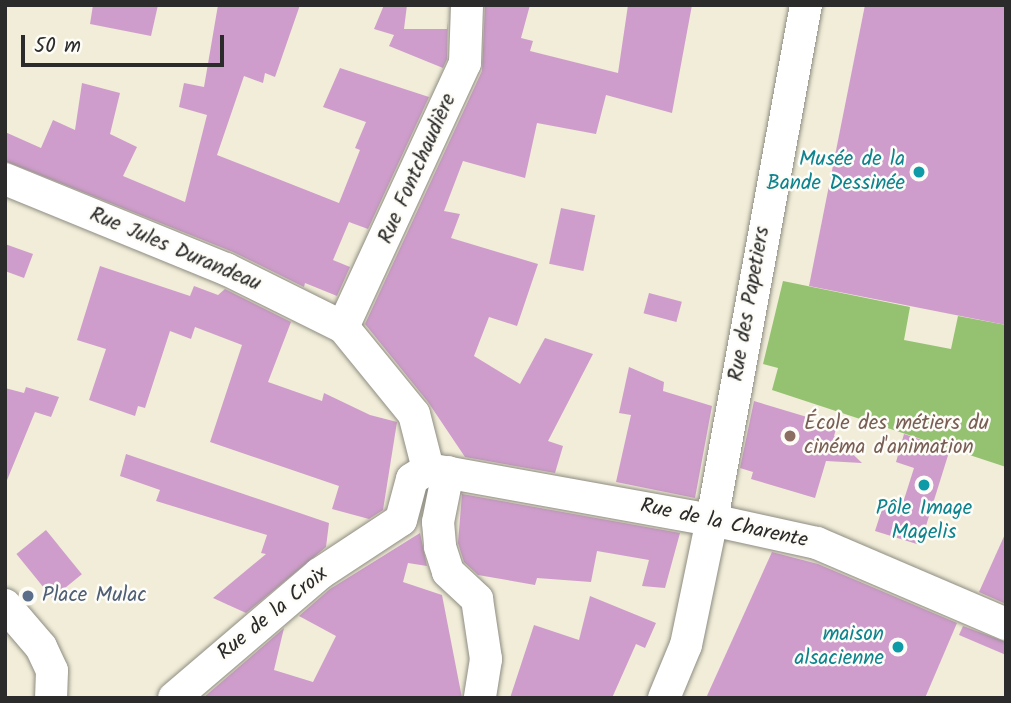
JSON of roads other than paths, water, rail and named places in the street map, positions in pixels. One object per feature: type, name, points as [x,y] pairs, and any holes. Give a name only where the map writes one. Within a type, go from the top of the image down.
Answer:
[{"type":"street","name":"Rue Fontchaudière","points":[[343,327],[465,63],[467,5]]},
{"type":"street","name":"Rue des Papetiers","points":[[664,698],[686,645],[712,520],[806,5]]},
{"type":"street","name":"Rue Jules Durandeau","points":[[5,179],[226,269],[343,327]]},
{"type":"street","points":[[343,327],[414,414],[438,471],[438,522],[449,572],[477,598],[485,628],[481,698]]},
{"type":"street","points":[[388,527],[412,479],[438,471]]},
{"type":"street","name":"Rue de la Charente","points":[[438,471],[712,520],[817,543],[1006,624]]},
{"type":"street","points":[[388,527],[438,522]]},
{"type":"street","name":"Rue de la Croix","points":[[174,698],[239,639],[388,527]]},
{"type":"street","points":[[5,605],[41,647],[52,671],[51,698]]},
{"type":"place","name":"Musée de la Bande Dessinée","points":[[919,172]]},
{"type":"place","name":"École des métiers du cinéma d'animation","points":[[790,436]]},
{"type":"place","name":"Pôle Image Magelis","points":[[924,485]]},
{"type":"place","name":"Place Mulac","points":[[28,596]]},
{"type":"place","name":"maison alsacienne","points":[[898,647]]}]
